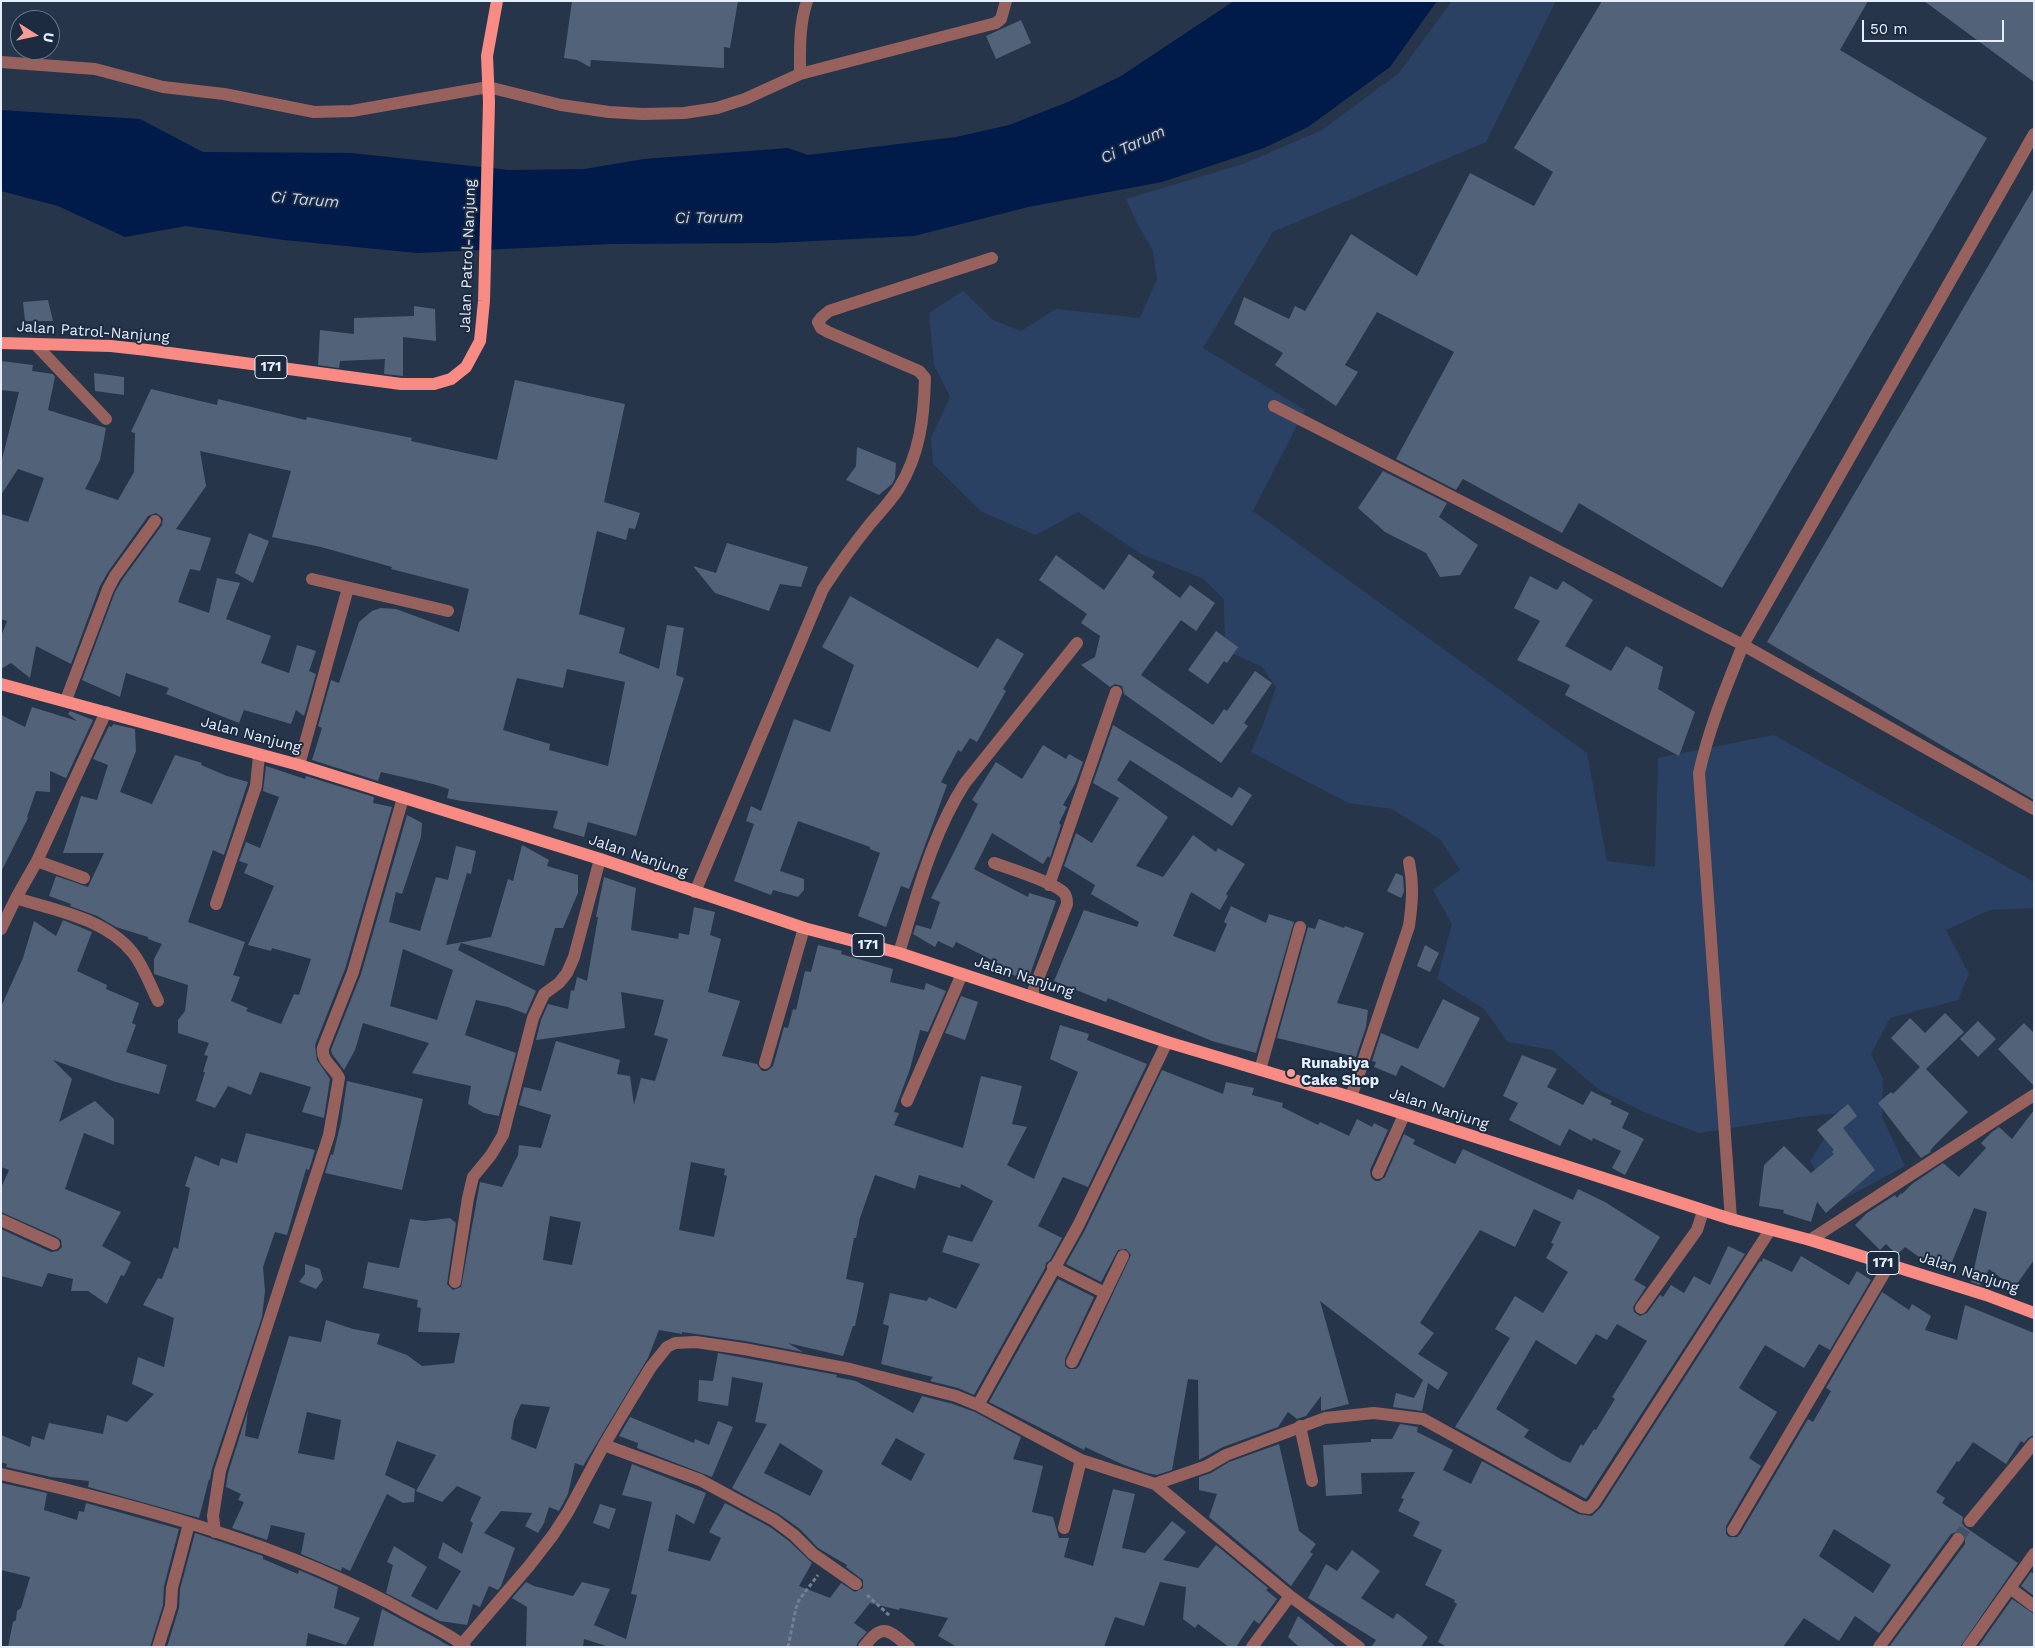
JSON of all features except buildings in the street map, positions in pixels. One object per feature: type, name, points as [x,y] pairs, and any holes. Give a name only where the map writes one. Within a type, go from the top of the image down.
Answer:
[{"type":"main road","name":"Jalan Patrol-Nanjung","points":[[1,343],[147,350],[401,384],[434,384],[451,379],[466,367],[480,341],[484,301],[489,102],[488,56],[497,1]]},
{"type":"main road","name":"Jalan Nanjung","points":[[1,684],[66,700],[298,765],[600,859],[804,928],[899,953],[1167,1042],[1351,1097],[1703,1211],[1810,1240],[1890,1265],[2011,1303],[2034,1313]]},
{"type":"street","points":[[800,74],[800,40],[803,14],[807,1]]},
{"type":"street","points":[[1,62],[95,69],[163,87],[224,94],[314,112],[352,110],[488,87],[561,105],[609,112],[643,114],[684,113],[716,108],[745,99],[800,74],[996,23],[1001,19],[1006,1]]},
{"type":"street","points":[[1731,1219],[1699,773],[1711,725],[1744,645],[2034,134]]},
{"type":"street","points":[[695,892],[823,589],[842,560],[899,488],[911,464],[921,431],[924,417],[925,378],[919,371],[828,332],[821,328],[818,322],[829,311],[992,258]]},
{"type":"street","points":[[35,344],[106,419]]},
{"type":"street","points":[[1274,406],[1744,645],[2034,809]]},
{"type":"street","points":[[66,700],[108,589],[115,576],[155,521]]},
{"type":"street","points":[[312,579],[448,611]]},
{"type":"street","points":[[298,765],[348,588]]},
{"type":"street","points":[[899,953],[934,844],[952,804],[965,783],[1076,643]]},
{"type":"street","points":[[1049,884],[1116,692]]},
{"type":"street","points":[[1,929],[37,861],[106,712]]},
{"type":"street","points":[[216,904],[256,786],[258,755]]},
{"type":"street","points":[[215,1532],[213,1516],[220,1470],[329,1135],[339,1078],[324,1059],[322,1054],[323,1048],[353,972],[403,798]]},
{"type":"street","points":[[455,1282],[468,1198],[474,1177],[492,1155],[503,1135],[533,1018],[544,994],[559,983],[567,973],[574,957],[600,859]]},
{"type":"street","points":[[37,861],[84,878]]},
{"type":"street","points":[[994,862],[1049,884],[1063,891],[1066,896],[1067,904],[1031,996]]},
{"type":"street","points":[[1351,1097],[1409,926],[1413,900],[1413,879],[1409,862]]},
{"type":"street","points":[[16,898],[98,924],[118,937],[134,954],[158,1001]]},
{"type":"street","points":[[1260,1070],[1300,927]]},
{"type":"street","points":[[765,1064],[804,928]]},
{"type":"street","points":[[907,1102],[962,974]]},
{"type":"street","points":[[978,1405],[1053,1267],[1078,1226],[1167,1042]]},
{"type":"street","points":[[1810,1240],[2034,1095]]},
{"type":"street","points":[[1378,1172],[1404,1115]]},
{"type":"street","points":[[1641,1308],[1697,1230],[1703,1211]]},
{"type":"street","points":[[1,1220],[54,1244]]},
{"type":"street","points":[[1155,1484],[1207,1466],[1226,1456],[1300,1426],[1325,1418],[1374,1412],[1423,1418],[1582,1507],[1589,1508],[1770,1230]]},
{"type":"street","points":[[1072,1362],[1123,1256]]},
{"type":"street","points":[[1733,1530],[1890,1265]]},
{"type":"street","points":[[1053,1267],[1106,1293]]},
{"type":"street","points":[[1,1474],[73,1491],[215,1532],[342,1580],[385,1600],[463,1645],[553,1535],[568,1512],[604,1445],[660,1354],[667,1346],[681,1342],[744,1349],[841,1367],[956,1396],[978,1405],[1080,1460],[1155,1484],[1290,1596],[1359,1647]]},
{"type":"street","points":[[1300,1426],[1312,1482]]},
{"type":"street","points":[[1970,1521],[2034,1443]]},
{"type":"street","points":[[604,1445],[700,1480],[774,1520],[826,1564],[856,1584]]},
{"type":"street","points":[[1064,1528],[1080,1460]]},
{"type":"street","points":[[158,1647],[171,1606],[172,1588],[189,1524]]},
{"type":"street","points":[[1879,1647],[1958,1539]]},
{"type":"street","points":[[1968,1647],[2034,1554]]},
{"type":"street","points":[[2010,1588],[2034,1606]]},
{"type":"street","points":[[1252,1647],[1290,1596]]},
{"type":"street","points":[[864,1647],[874,1634],[880,1631],[892,1634],[909,1647]]},
{"type":"path","points":[[788,1647],[791,1626],[799,1600],[826,1564]]},
{"type":"path","points":[[856,1584],[895,1620],[892,1634]]},
{"type":"shaded area","points":[[1452,1],[1556,1],[1486,142],[1273,232],[1203,348],[1305,410],[1253,511],[1587,753],[1607,861],[1655,867],[1658,758],[1774,735],[2034,882],[2034,908],[1990,910],[1946,930],[1969,974],[1958,1000],[1890,1018],[1871,1054],[1883,1079],[1882,1117],[1905,1166],[1836,1203],[1810,1161],[1840,1113],[1801,1117],[1699,1133],[1646,1113],[1598,1089],[1552,1050],[1508,1042],[1484,1009],[1437,979],[1452,924],[1433,890],[1460,870],[1440,839],[1392,809],[1348,803],[1251,752],[1276,687],[1262,667],[1225,650],[1224,599],[1202,578],[1141,554],[1078,512],[1036,535],[982,512],[933,464],[931,438],[950,397],[934,365],[929,313],[963,291],[993,320],[1021,331],[1056,309],[1140,318],[1157,279],[1153,251],[1126,199],[1243,164],[1322,130],[1399,73]]},
{"type":"water","name":"Ci Tarum","points":[[1234,1],[1437,1],[1390,67],[1308,127],[1264,148],[1162,182],[1028,207],[914,236],[774,243],[611,244],[417,253],[284,240],[186,226],[125,237],[58,206],[1,191],[1,110],[140,119],[203,152],[352,153],[509,170],[584,169],[644,159],[788,148],[808,155],[956,137],[1009,125],[1068,102],[1121,76]]},
{"type":"tunnel","points":[[1958,1539],[1970,1521]]},
{"type":"place","name":"Runabiya Cake Shop","points":[[1291,1073]]}]
